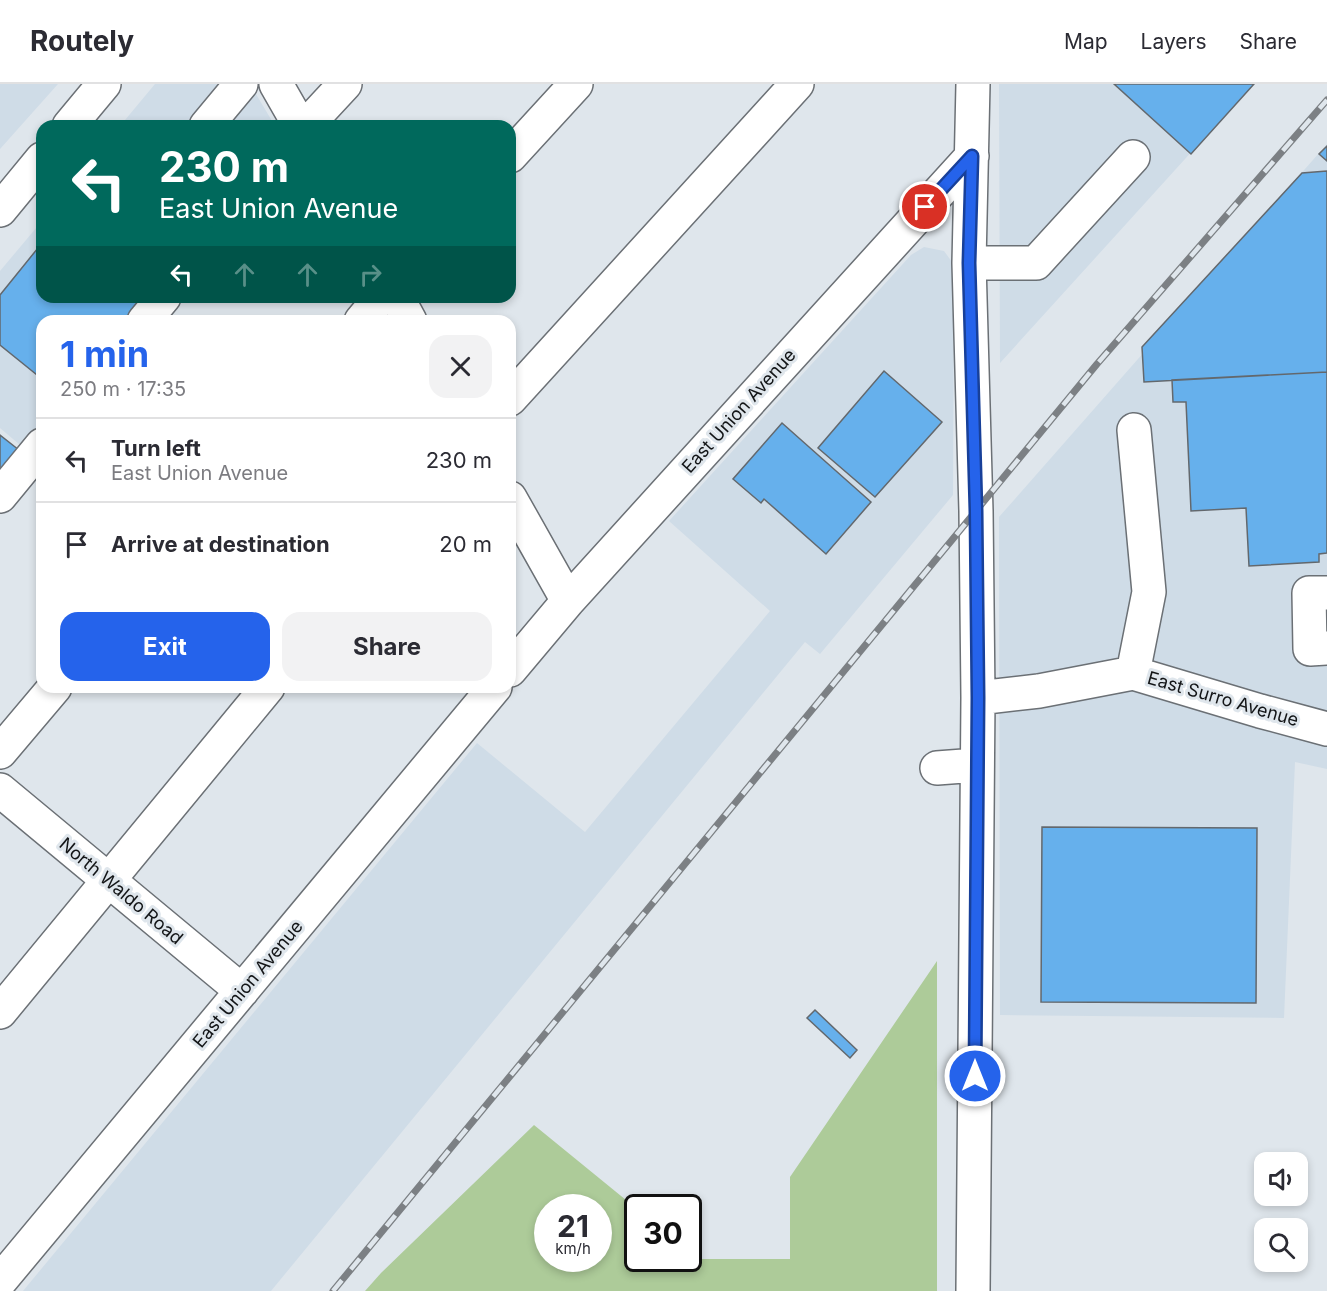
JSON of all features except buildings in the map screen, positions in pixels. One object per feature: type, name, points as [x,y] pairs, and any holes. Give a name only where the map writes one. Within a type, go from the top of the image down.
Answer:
[{"type":"street","points":[[81,120],[104,84]]},
{"type":"street","points":[[211,120],[241,84]]},
{"type":"street","points":[[276,84],[297,120]]},
{"type":"street","points":[[312,120],[345,84]]},
{"type":"street","points":[[516,149],[576,84]]},
{"type":"street","points":[[516,392],[797,84]]},
{"type":"street","points":[[973,84],[969,263],[976,511],[978,698],[973,1291]]},
{"type":"street","name":"East Union Avenue","points":[[516,663],[568,601],[972,156]]},
{"type":"street","points":[[969,263],[1036,263],[1133,157]]},
{"type":"street","points":[[0,210],[36,166]]},
{"type":"street","points":[[149,315],[159,303]]},
{"type":"street","points":[[366,315],[376,303]]},
{"type":"street","points":[[1133,673],[1149,592],[1134,430]]},
{"type":"street","points":[[0,496],[36,452]]},
{"type":"street","points":[[516,509],[568,601]]},
{"type":"street","points":[[1327,592],[1309,593],[1310,649],[1327,648]]},
{"type":"street","name":"East Surro Avenue","points":[[978,698],[1039,691],[1133,673],[1327,729]]},
{"type":"street","points":[[0,752],[50,693]]},
{"type":"street","points":[[0,1012],[263,693]]},
{"type":"street","name":"East Union Avenue","points":[[0,1281],[490,693]]},
{"type":"street","points":[[937,768],[977,765]]},
{"type":"street","name":"North Waldo Road","points":[[0,790],[242,991]]},
{"type":"shaded area","points":[[0,84],[58,84],[0,149]]},
{"type":"shaded area","points":[[155,84],[250,84],[271,120],[125,120]]},
{"type":"shaded area","points":[[999,84],[1253,84],[1000,363]]},
{"type":"shaded area","points":[[1327,144],[1327,769],[1295,762],[1284,1018],[1000,1015],[999,517]]},
{"type":"shaded area","points":[[36,228],[36,303],[147,303],[137,315],[36,315],[36,438],[26,450],[0,428],[0,271]]},
{"type":"shaded area","points":[[924,247],[944,251],[954,268],[953,495],[820,654],[805,642],[271,1291],[23,1291],[477,743],[585,832],[770,611],[669,521],[911,255]]},
{"type":"green space","points":[[937,961],[937,1291],[365,1291],[534,1125],[624,1198],[624,1272],[702,1272],[702,1259],[790,1259],[790,1177]]},
{"type":"railway","points":[[333,1291],[1097,364],[1327,100]]},
{"type":"route","points":[[925,207],[972,156],[969,263],[976,511],[978,698],[975,1076]]}]
